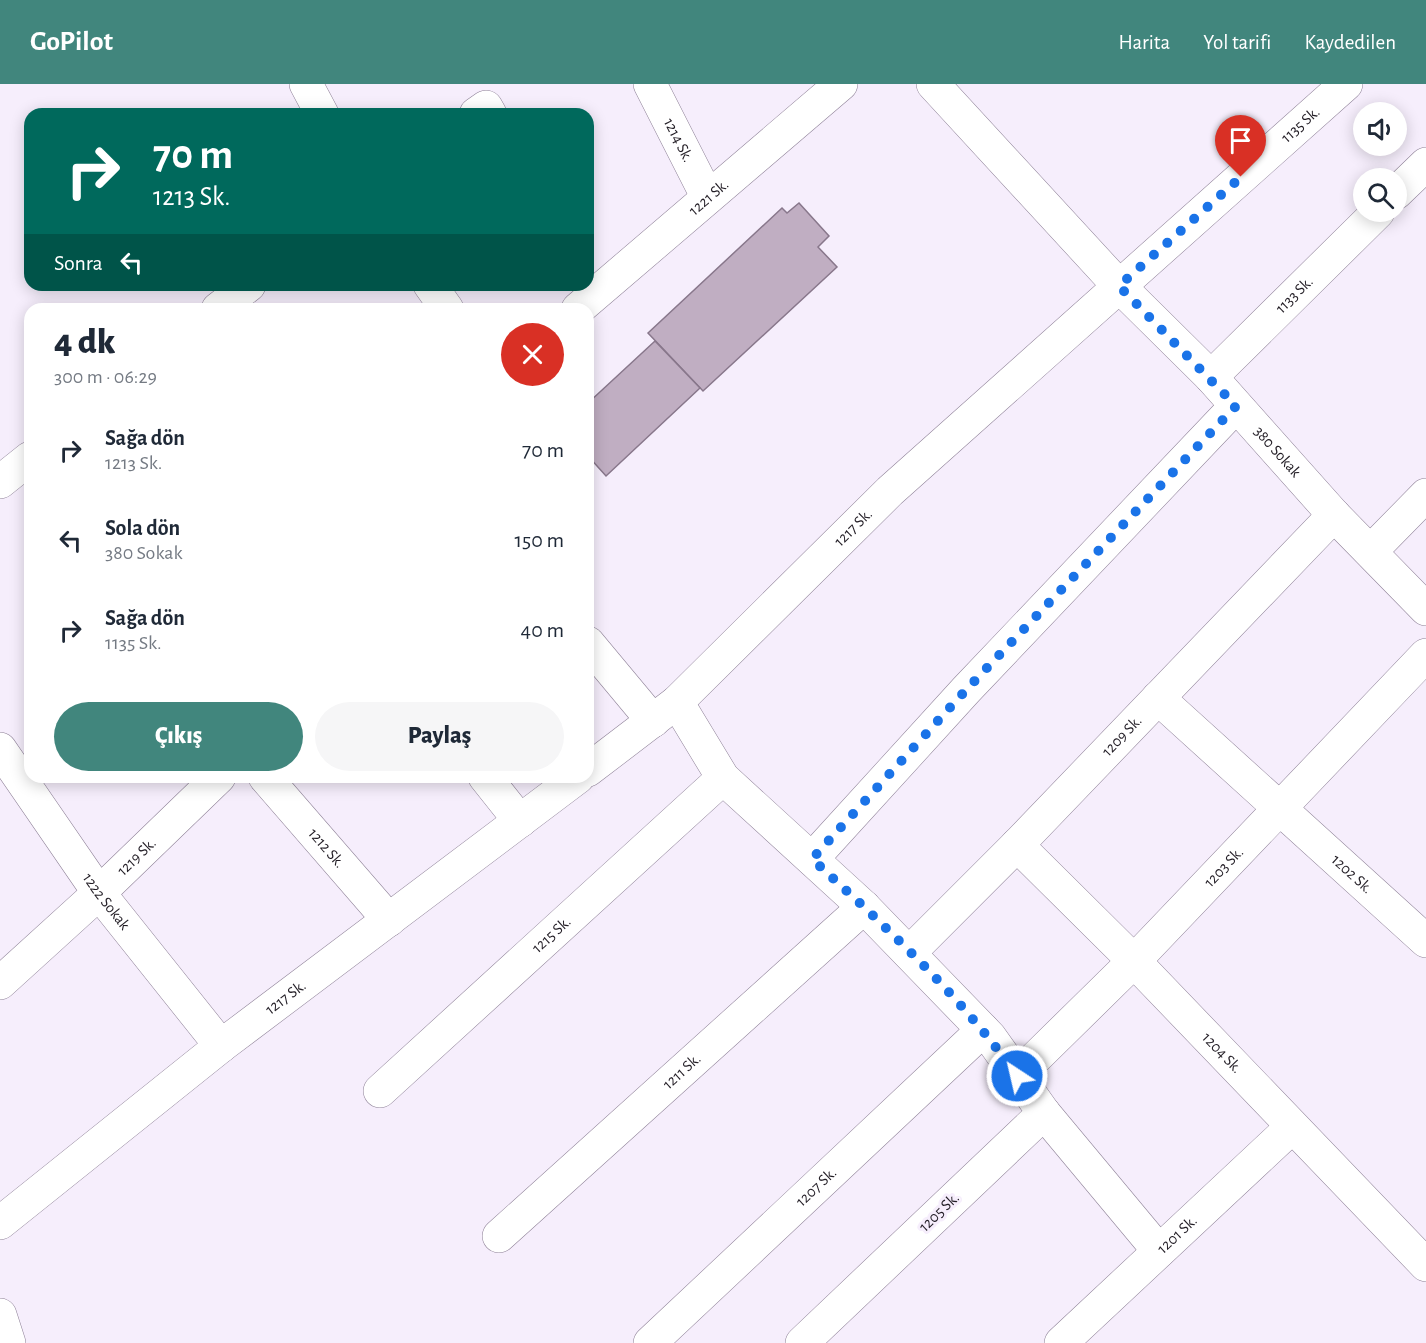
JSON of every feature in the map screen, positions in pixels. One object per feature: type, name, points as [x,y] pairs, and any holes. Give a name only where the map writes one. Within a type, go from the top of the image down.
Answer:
[{"type":"street","points":[[306,84],[319,108]]},
{"type":"street","name":"1214 Sk.","points":[[650,84],[707,196]]},
{"type":"street","name":"1221 Sk.","points":[[594,290],[841,84]]},
{"type":"street","name":"380 Sokak","points":[[933,84],[1119,286],[1211,377],[1334,515],[1426,609]]},
{"type":"street","name":"1135 Sk.","points":[[1119,286],[1346,84]]},
{"type":"street","points":[[1407,182],[1426,164]]},
{"type":"street","name":"1133 Sk.","points":[[1211,377],[1368,222]]},
{"type":"street","name":"1217 Sk.","points":[[594,765],[665,711],[890,491],[1119,286]]},
{"type":"street","points":[[226,303],[241,291]]},
{"type":"street","points":[[812,859],[966,690],[1236,406]]},
{"type":"street","points":[[0,482],[24,463]]},
{"type":"street","points":[[1371,551],[1426,495]]},
{"type":"street","name":"1209 Sk.","points":[[909,953],[1017,845],[1334,515]]},
{"type":"street","points":[[594,648],[665,711],[723,778],[864,907],[983,1030],[1044,1113],[1159,1251]]},
{"type":"street","name":"1203 Sk.","points":[[1017,1076],[1134,961],[1426,655]]},
{"type":"street","name":"1202 Sk.","points":[[1158,698],[1426,941]]},
{"type":"street","name":"1222 Sokak","points":[[0,749],[99,893],[221,1046]]},
{"type":"street","name":"1215 Sk.","points":[[380,1090],[723,778]]},
{"type":"street","name":"1219 Sk.","points":[[0,982],[99,893],[213,783]]},
{"type":"street","name":"1212 Sk.","points":[[270,783],[389,920]]},
{"type":"street","points":[[490,783],[520,821]]},
{"type":"street","name":"1217 Sk.","points":[[0,1223],[221,1046],[570,783]]},
{"type":"street","name":"1204 Sk.","points":[[1017,845],[1134,961],[1426,1265]]},
{"type":"street","name":"1211 Sk.","points":[[499,1236],[864,907]]},
{"type":"street","name":"1207 Sk.","points":[[650,1343],[983,1030]]},
{"type":"street","name":"1205 Sk.","points":[[802,1343],[1044,1113]]},
{"type":"street","name":"1201 Sk.","points":[[1061,1343],[1292,1127]]},
{"type":"street","points":[[0,1315],[9,1343]]},
{"type":"building","points":[[799,203],[829,236],[818,247],[837,267],[703,391],[648,333],[782,208],[787,213]]},
{"type":"building","points":[[655,341],[700,388],[606,476],[594,463],[594,397]]},
{"type":"route","points":[[1017,1076],[990,1037],[864,907],[812,859],[966,690],[1236,406],[1211,377],[1119,286],[1241,177]]}]
